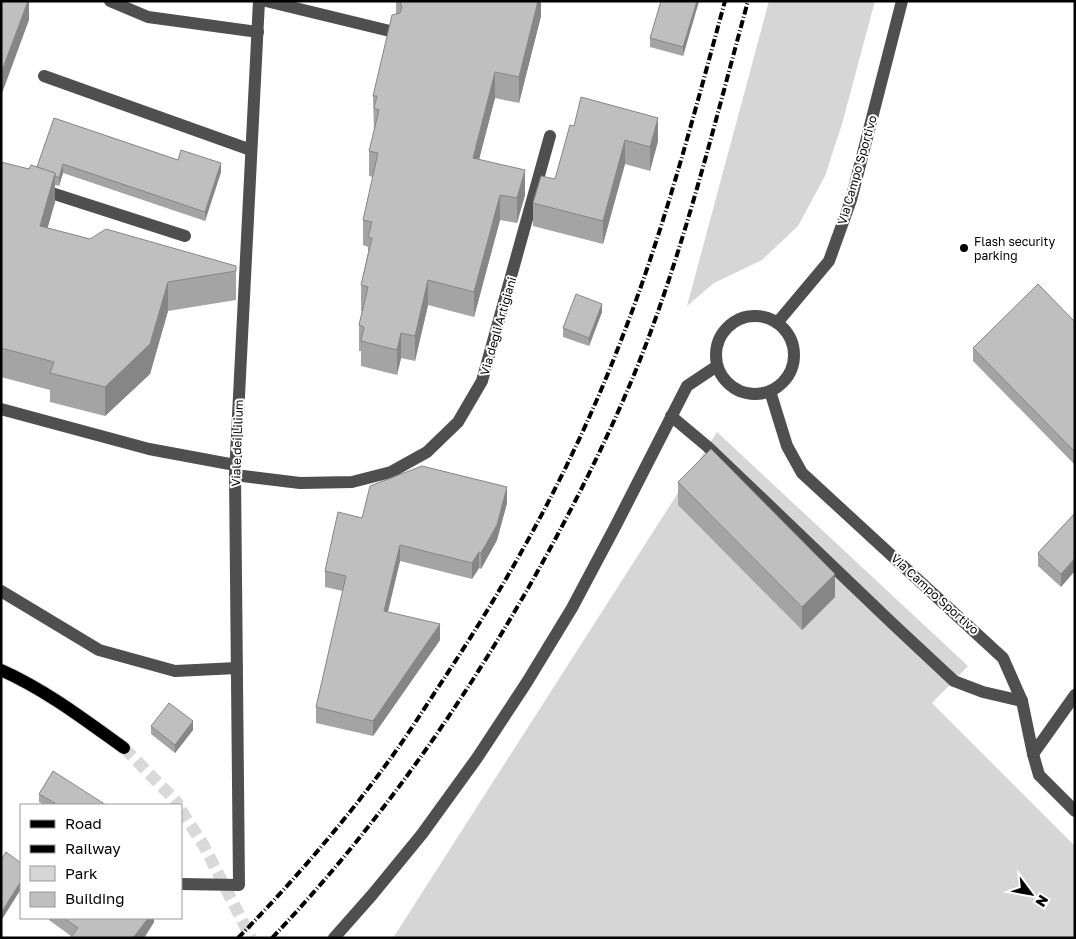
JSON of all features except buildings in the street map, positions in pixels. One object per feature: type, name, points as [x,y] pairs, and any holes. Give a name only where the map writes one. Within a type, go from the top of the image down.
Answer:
[{"type":"main road","points":[[1,670],[18,678],[77,714],[124,748]]},
{"type":"street","points":[[110,1],[148,17],[258,32]]},
{"type":"street","name":"Viale dei Lilium","points":[[182,884],[239,884],[235,470],[259,1]]},
{"type":"street","points":[[266,1],[394,32]]},
{"type":"street","name":"Via Campo Sportivo","points":[[778,323],[829,261],[851,200],[902,1]]},
{"type":"street","points":[[44,76],[252,150]]},
{"type":"street","name":"Via degli Artigiani","points":[[1,409],[149,449],[235,470],[300,483],[352,482],[391,472],[427,452],[458,422],[482,381],[550,136]]},
{"type":"street","points":[[29,185],[185,236]]},
{"type":"street","points":[[755,315],[767,317],[778,323],[792,341],[794,353],[788,376],[780,385],[770,391],[757,394],[744,393],[732,387],[723,377],[718,366],[716,353],[718,342],[724,331],[732,323],[743,317],[755,315]]},
{"type":"street","points":[[334,938],[422,834],[478,758],[528,682],[572,608],[687,386],[718,366]]},
{"type":"street","name":"Via Campo Sportivo","points":[[770,391],[787,446],[802,473],[1003,658],[1022,701],[1033,754],[1040,775],[1075,811]]},
{"type":"street","points":[[671,416],[708,447],[954,681],[983,692],[1022,701]]},
{"type":"street","points":[[1,591],[98,650],[175,671],[237,668]]},
{"type":"street","points":[[1033,754],[1075,695]]},
{"type":"green space","points":[[769,1],[875,1],[842,124],[825,176],[798,226],[762,260],[714,283],[687,306]]},
{"type":"green space","points":[[717,432],[968,666],[932,703],[1075,846],[1075,938],[393,938]]},
{"type":"tunnel","points":[[124,748],[178,804]]},
{"type":"tunnel","points":[[182,812],[204,846],[251,938]]},
{"type":"railway","points":[[238,938],[314,855],[393,755],[472,636],[545,509],[588,421],[640,290],[679,167],[725,1]]},
{"type":"railway","points":[[272,938],[352,848],[424,752],[491,652],[578,496],[627,392],[663,298],[702,172],[748,1]]},
{"type":"place","name":"Flash security parking","points":[[964,248]]}]
